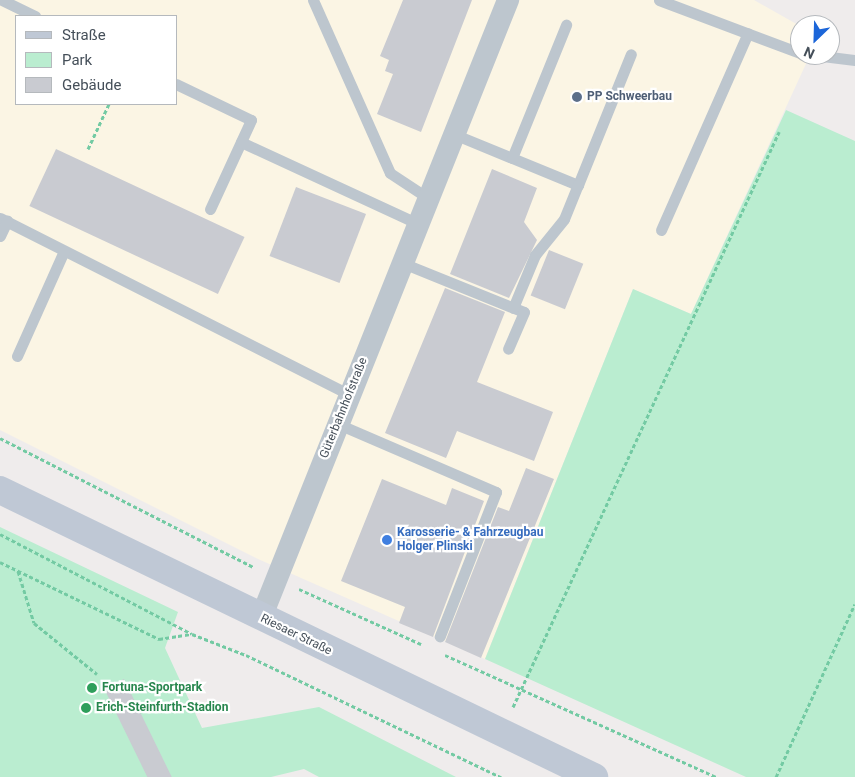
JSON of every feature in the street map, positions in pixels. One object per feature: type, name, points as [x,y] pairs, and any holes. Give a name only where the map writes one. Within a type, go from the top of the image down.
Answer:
[{"type":"main road","name":"Riesaer Straße","points":[[0,490],[500,736],[594,777]]},
{"type":"street","name":"Güterbahnhofstraße","points":[[261,618],[349,394],[431,200],[508,0]]},
{"type":"lane","points":[[2,0],[33,15]]},
{"type":"lane","points":[[313,0],[390,173],[431,200]]},
{"type":"lane","points":[[659,0],[790,49]]},
{"type":"lane","points":[[512,158],[566,25]]},
{"type":"lane","points":[[661,230],[748,33]]},
{"type":"lane","points":[[513,308],[535,255],[564,219],[631,54]]},
{"type":"lane","points":[[840,58],[855,60]]},
{"type":"lane","points":[[178,85],[251,120],[210,209]]},
{"type":"lane","points":[[456,135],[578,186]]},
{"type":"lane","points":[[241,142],[421,225]]},
{"type":"lane","points":[[0,236],[3,219],[349,394]]},
{"type":"lane","points":[[17,356],[64,251]]},
{"type":"lane","points":[[405,264],[524,312],[508,349]]},
{"type":"lane","points":[[338,424],[496,492],[440,636]]},
{"type":"path","points":[[88,149],[109,105]]},
{"type":"path","points":[[500,736],[520,689],[779,132]]},
{"type":"path","points":[[0,438],[277,579],[430,648]]},
{"type":"path","points":[[0,534],[192,634],[246,655],[501,777]]},
{"type":"path","points":[[0,562],[159,639],[192,634]]},
{"type":"path","points":[[18,571],[34,623],[97,674]]},
{"type":"path","points":[[776,777],[855,604]]},
{"type":"path","points":[[439,652],[716,777]]},
{"type":"shaded area","points":[[0,0],[754,0],[790,20],[790,65],[805,65],[691,314],[633,289],[485,659],[258,559],[0,430]]},
{"type":"green space","points":[[786,110],[855,141],[855,777],[746,777],[485,659],[633,289],[691,314]]},
{"type":"green space","name":"Fortuna-Sportpark","points":[[0,527],[178,612],[165,648],[202,728],[319,707],[456,777],[319,777],[304,769],[271,777],[0,777]]},
{"type":"building","points":[[403,0],[472,0],[421,132],[377,114],[393,74],[385,71],[389,60],[380,56]]},
{"type":"building","points":[[56,149],[245,237],[218,294],[29,206]]},
{"type":"building","points":[[492,169],[537,188],[524,222],[537,240],[509,298],[450,274]]},
{"type":"building","points":[[296,187],[366,214],[339,283],[269,256]]},
{"type":"building","points":[[549,250],[583,264],[565,309],[531,295]]},
{"type":"building","points":[[445,288],[505,312],[477,382],[553,412],[534,461],[457,431],[446,458],[385,433]]},
{"type":"building","points":[[526,468],[554,479],[481,658],[445,642],[498,507],[509,511]]},
{"type":"building","points":[[382,479],[446,505],[452,488],[484,501],[433,637],[399,623],[405,607],[341,581]]},
{"type":"building","points":[[124,679],[172,777],[147,777],[104,689]]},
{"type":"place","name":"PP Schweerbau","points":[[577,97]]},
{"type":"place","name":"Karosserie- & Fahrzeugbau Holger Plinski","points":[[387,540]]},
{"type":"place","name":"Fortuna-Sportpark","points":[[92,688]]},
{"type":"place","name":"Erich-Steinfurth-Stadion","points":[[86,708]]}]
